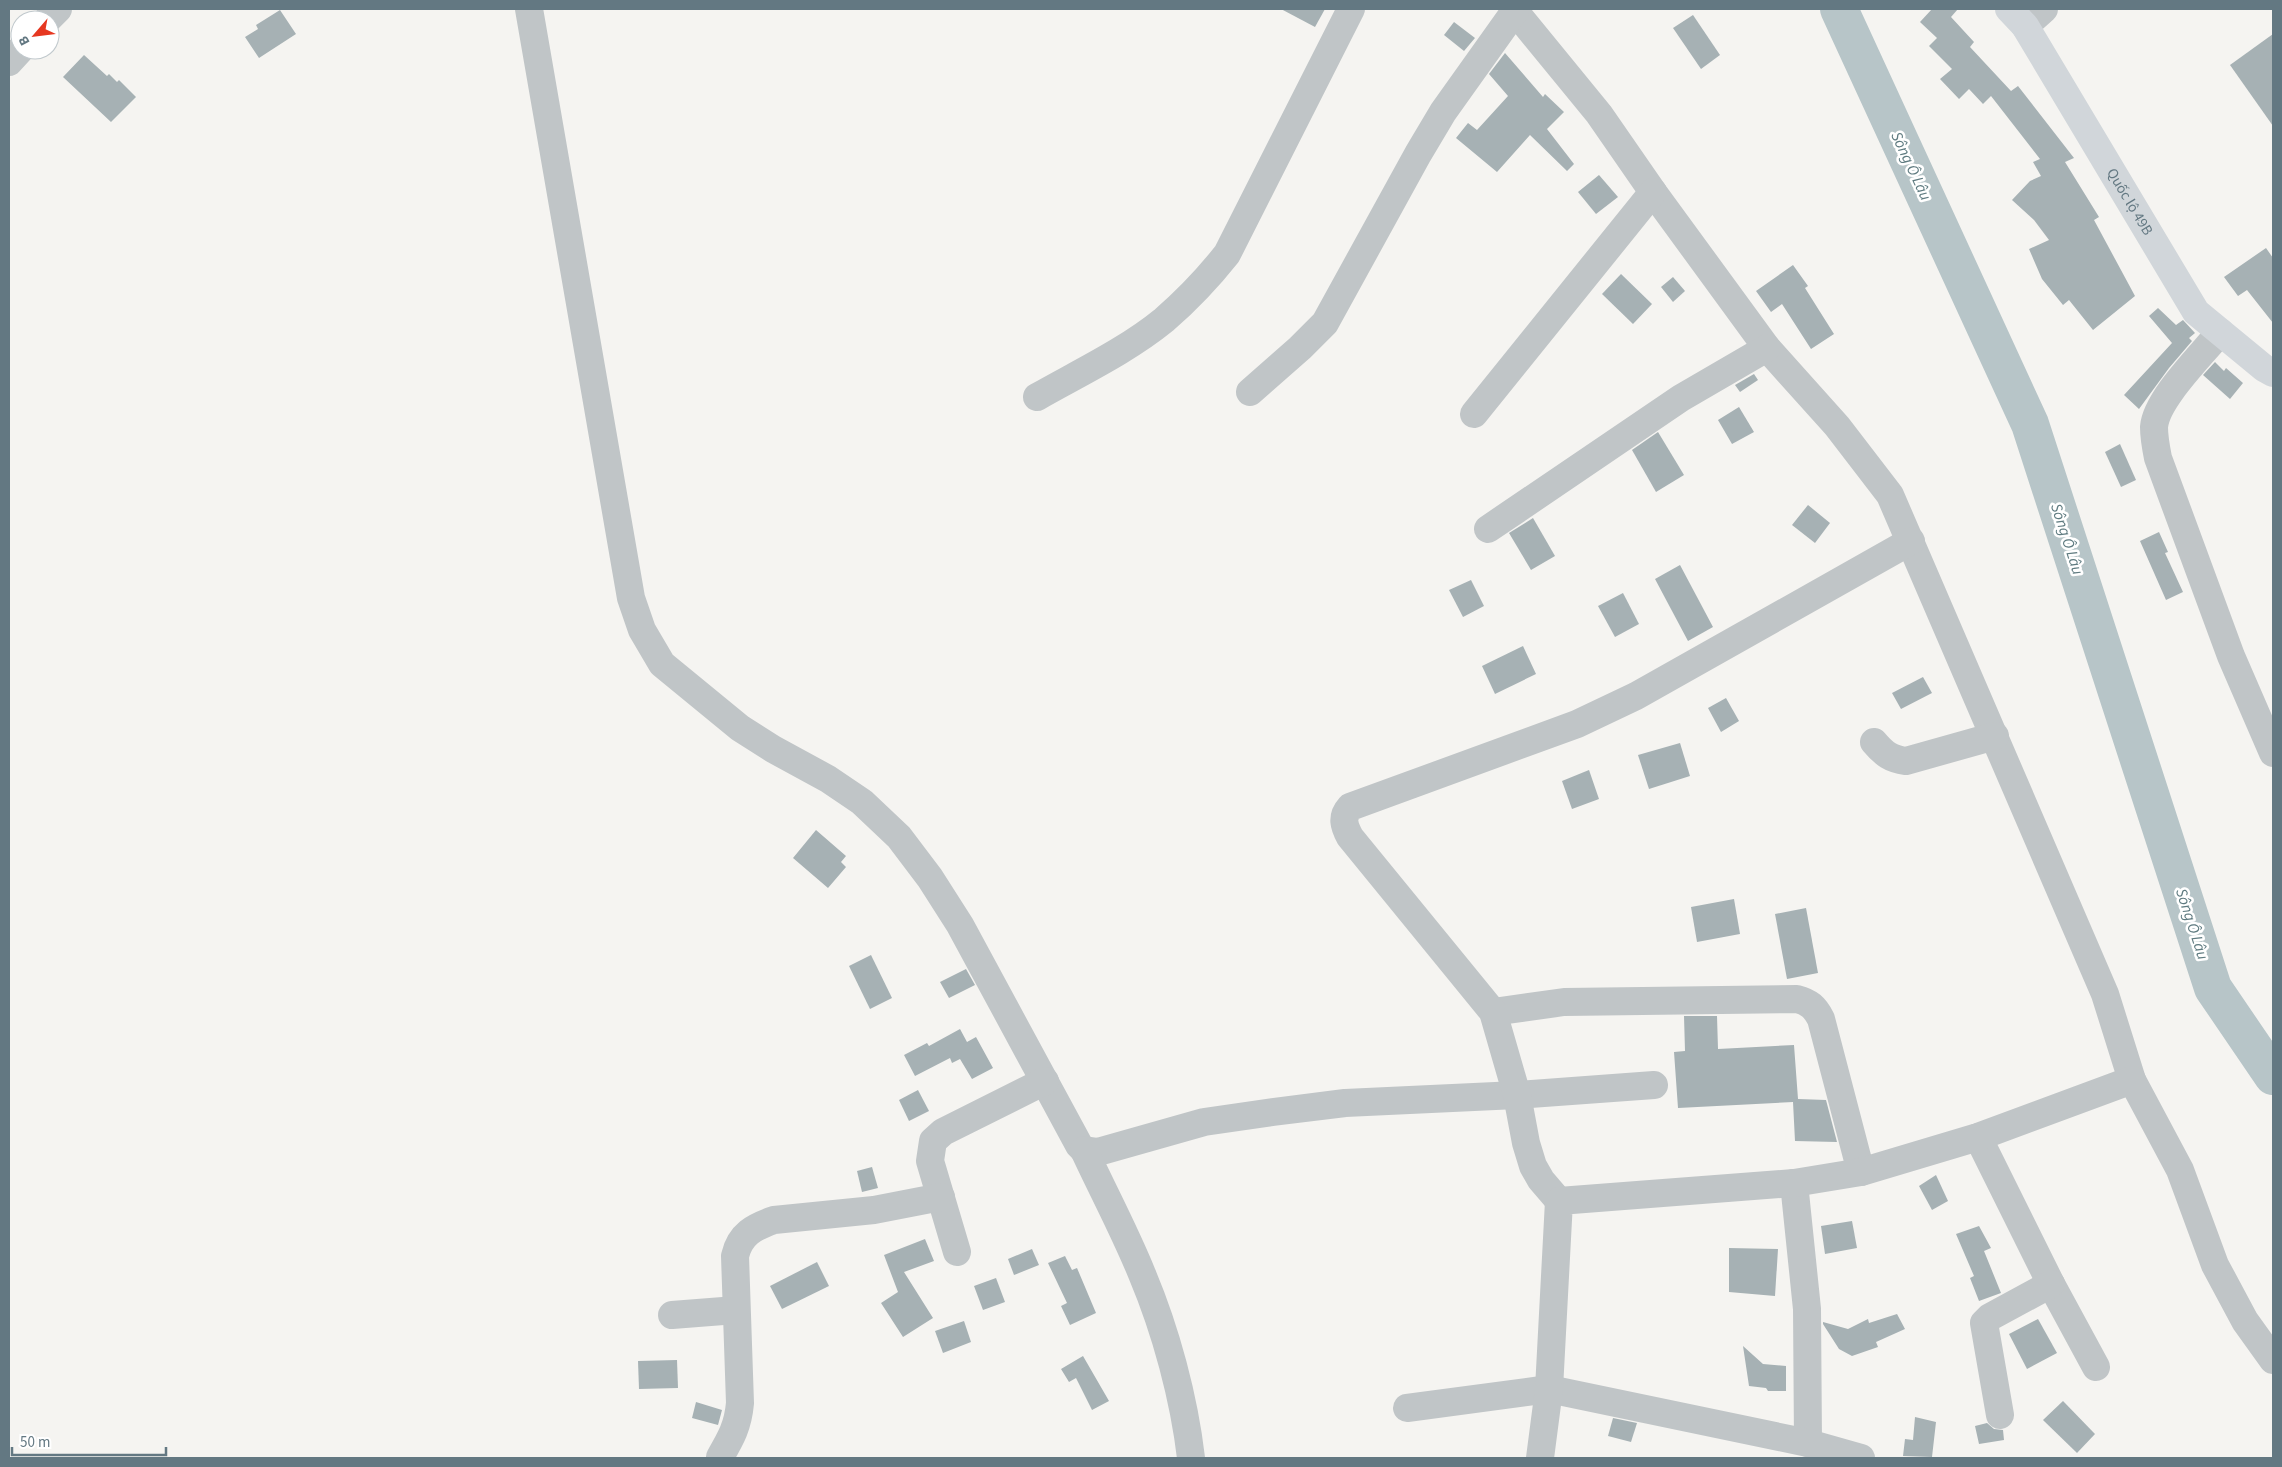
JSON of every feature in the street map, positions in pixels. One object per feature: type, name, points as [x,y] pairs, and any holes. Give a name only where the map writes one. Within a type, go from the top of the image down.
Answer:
[{"type":"main road","name":"Quốc lộ 49B","points":[[2026,14],[2196,312],[2264,368],[2273,373]]},
{"type":"street","points":[[529,9],[631,598],[642,630],[662,664],[708,703],[740,728],[773,749],[828,779],[862,802],[899,837],[930,878],[960,925],[1046,1081],[1078,1145],[1084,1150],[1142,1274],[1157,1315],[1187,1427],[1191,1458]]},
{"type":"street","points":[[1036,397],[1126,346],[1162,321],[1192,295],[1215,269],[1227,254],[1351,9]]},
{"type":"street","points":[[1250,392],[1325,323],[1423,145],[1443,112],[1514,10],[1599,114],[1653,192],[1767,348],[1837,426],[1890,495],[2105,994],[2132,1080],[2180,1170],[2215,1265],[2245,1320],[2273,1360]]},
{"type":"street","points":[[1474,414],[1653,192]]},
{"type":"street","points":[[2220,332],[2164,400],[2157,413],[2154,427],[2155,444],[2158,458],[2231,656],[2273,753]]},
{"type":"street","points":[[1488,529],[1673,403],[1767,348]]},
{"type":"street","points":[[1540,1458],[1549,1390],[1558,1201],[1541,1180],[1533,1166],[1526,1143],[1517,1095],[1492,1012],[1350,837],[1343,820],[1345,813],[1350,807],[1605,712],[1911,541]]},
{"type":"street","points":[[1874,742],[1888,756],[1906,761],[1995,736]]},
{"type":"street","points":[[1492,1012],[1564,1002],[1797,999],[1806,1001],[1815,1008],[1821,1018],[1861,1172]]},
{"type":"street","points":[[1558,1201],[1794,1182],[1861,1172],[1978,1137],[2132,1080]]},
{"type":"street","points":[[957,1252],[930,1161],[933,1141],[943,1132],[1046,1081]]},
{"type":"street","points":[[1084,1150],[1098,1152],[1204,1122],[1346,1103],[1517,1095],[1654,1085]]},
{"type":"street","points":[[1978,1137],[2051,1284],[2096,1367]]},
{"type":"street","points":[[1794,1182],[1807,1309],[1808,1443]]},
{"type":"street","points":[[720,1457],[735,1432],[740,1403],[735,1256],[737,1244],[746,1233],[759,1225],[774,1220],[856,1212],[941,1197]]},
{"type":"street","points":[[2000,1415],[1984,1323],[1990,1317],[2051,1284]]},
{"type":"street","points":[[672,1315],[736,1310]]},
{"type":"street","points":[[1408,1408],[1549,1390],[1808,1443],[1861,1458]]},
{"type":"building","points":[[1281,9],[1325,9],[1315,27]]},
{"type":"building","points":[[1932,9],[1958,9],[1951,17],[1974,42],[1970,47],[2011,91],[2018,86],[2074,158],[2065,162],[2099,217],[2094,220],[2135,296],[2093,330],[2069,300],[2063,305],[2042,279],[2029,249],[2049,240],[2034,220],[2012,200],[2030,181],[2041,176],[2033,162],[2040,159],[1991,96],[1983,104],[1969,89],[1959,99],[1940,79],[1952,69],[1929,46],[1937,38],[1920,22]]},
{"type":"building","points":[[280,10],[296,34],[259,58],[245,37],[258,29],[256,25]]},
{"type":"building","points":[[1693,15],[1720,55],[1701,69],[1673,28]]},
{"type":"building","points":[[1454,22],[1475,38],[1464,51],[1444,35]]},
{"type":"building","points":[[2273,34],[2273,126],[2230,65]]},
{"type":"building","points":[[1505,53],[1543,97],[1545,94],[1564,112],[1547,129],[1574,164],[1567,171],[1530,135],[1497,172],[1456,138],[1468,123],[1477,130],[1508,96],[1489,74]]},
{"type":"building","points":[[84,55],[107,76],[109,74],[117,82],[119,80],[136,97],[111,122],[63,77]]},
{"type":"building","points":[[1599,175],[1618,197],[1596,214],[1578,192]]},
{"type":"building","points":[[2266,248],[2273,258],[2273,323],[2247,290],[2238,296],[2224,277]]},
{"type":"building","points":[[1793,265],[1808,286],[1805,288],[1834,334],[1811,349],[1782,304],[1771,312],[1756,291]]},
{"type":"building","points":[[1621,274],[1652,304],[1633,324],[1602,294]]},
{"type":"building","points":[[1673,277],[1685,291],[1673,302],[1661,287]]},
{"type":"building","points":[[2158,308],[2176,325],[2183,320],[2195,333],[2189,338],[2192,341],[2169,368],[2139,409],[2124,395],[2172,343],[2149,316]]},
{"type":"building","points":[[2215,362],[2224,371],[2226,368],[2243,383],[2230,399],[2203,375]]},
{"type":"building","points":[[1754,374],[1758,380],[1740,392],[1735,385]]},
{"type":"building","points":[[1739,407],[1754,432],[1732,444],[1718,420]]},
{"type":"building","points":[[1658,432],[1684,475],[1656,492],[1632,450]]},
{"type":"building","points":[[2120,444],[2136,480],[2121,487],[2105,452]]},
{"type":"building","points":[[1808,505],[1830,523],[1815,543],[1792,525]]},
{"type":"building","points":[[1533,518],[1555,556],[1531,570],[1509,533]]},
{"type":"building","points":[[2159,532],[2168,552],[2165,553],[2183,592],[2166,600],[2140,541]]},
{"type":"building","points":[[1680,565],[1713,627],[1688,641],[1655,579]]},
{"type":"building","points":[[1471,580],[1484,606],[1463,617],[1449,590]]},
{"type":"building","points":[[1623,593],[1639,624],[1615,637],[1598,606]]},
{"type":"building","points":[[1523,646],[1536,674],[1495,694],[1482,666]]},
{"type":"building","points":[[1923,677],[1932,693],[1901,709],[1892,693]]},
{"type":"building","points":[[1726,698],[1739,721],[1721,732],[1708,708]]},
{"type":"building","points":[[1680,743],[1690,776],[1649,789],[1638,755]]},
{"type":"building","points":[[1589,770],[1599,799],[1572,809],[1562,781]]},
{"type":"building","points":[[816,830],[846,856],[841,862],[846,867],[828,888],[793,858]]},
{"type":"building","points":[[1734,899],[1740,934],[1697,942],[1691,907]]},
{"type":"building","points":[[1806,908],[1818,973],[1787,979],[1775,914]]},
{"type":"building","points":[[871,955],[892,998],[870,1009],[849,966]]},
{"type":"building","points":[[966,969],[975,985],[949,998],[940,982]]},
{"type":"building","points":[[1684,1016],[1717,1016],[1718,1049],[1794,1045],[1798,1099],[1826,1100],[1837,1142],[1795,1141],[1793,1102],[1678,1108],[1674,1052],[1685,1051]]},
{"type":"building","points":[[960,1029],[967,1042],[976,1037],[993,1068],[972,1079],[960,1059],[952,1063],[950,1058],[915,1076],[904,1055],[927,1043],[929,1046]]},
{"type":"building","points":[[918,1090],[929,1111],[909,1121],[899,1100]]},
{"type":"building","points":[[872,1167],[878,1188],[862,1192],[857,1171]]},
{"type":"building","points":[[1936,1175],[1948,1201],[1932,1210],[1919,1186]]},
{"type":"building","points":[[1852,1221],[1857,1248],[1825,1254],[1821,1226]]},
{"type":"building","points":[[1979,1226],[1991,1248],[1984,1251],[2001,1293],[1979,1301],[1970,1278],[1974,1276],[1956,1234]]},
{"type":"building","points":[[925,1239],[934,1261],[904,1272],[933,1318],[903,1337],[881,1303],[898,1292],[884,1255]]},
{"type":"building","points":[[1729,1248],[1778,1249],[1775,1296],[1729,1292]]},
{"type":"building","points":[[1032,1249],[1039,1265],[1014,1275],[1008,1259]]},
{"type":"building","points":[[1065,1256],[1072,1270],[1077,1268],[1096,1313],[1070,1325],[1061,1306],[1067,1303],[1048,1263]]},
{"type":"building","points":[[817,1262],[829,1286],[782,1309],[770,1286]]},
{"type":"building","points":[[996,1278],[1005,1302],[983,1310],[974,1286]]},
{"type":"building","points":[[1897,1314],[1905,1329],[1876,1342],[1878,1347],[1852,1356],[1839,1349],[1823,1324],[1823,1322],[1848,1329],[1868,1319],[1869,1323]]},
{"type":"building","points":[[2038,1319],[2057,1353],[2027,1369],[2009,1334]]},
{"type":"building","points":[[964,1321],[971,1342],[943,1353],[935,1331]]},
{"type":"building","points":[[1743,1346],[1763,1364],[1786,1366],[1786,1391],[1768,1391],[1766,1388],[1749,1386]]},
{"type":"building","points":[[1083,1356],[1109,1401],[1092,1410],[1076,1378],[1069,1382],[1061,1369]]},
{"type":"building","points":[[677,1360],[678,1388],[639,1389],[638,1361]]},
{"type":"building","points":[[2063,1401],[2095,1434],[2077,1453],[2043,1420]]},
{"type":"building","points":[[696,1402],[722,1410],[718,1425],[692,1418]]},
{"type":"building","points":[[1915,1417],[1936,1422],[1932,1457],[1903,1456],[1905,1439],[1913,1440]]},
{"type":"building","points":[[1613,1418],[1637,1423],[1631,1442],[1608,1436]]},
{"type":"building","points":[[1987,1423],[1994,1429],[2003,1430],[2004,1440],[1979,1444],[1975,1426]]},
{"type":"waterway","name":"Sông Ô Lâu","points":[[1839,9],[2030,424],[2213,988],[2273,1076]]}]
